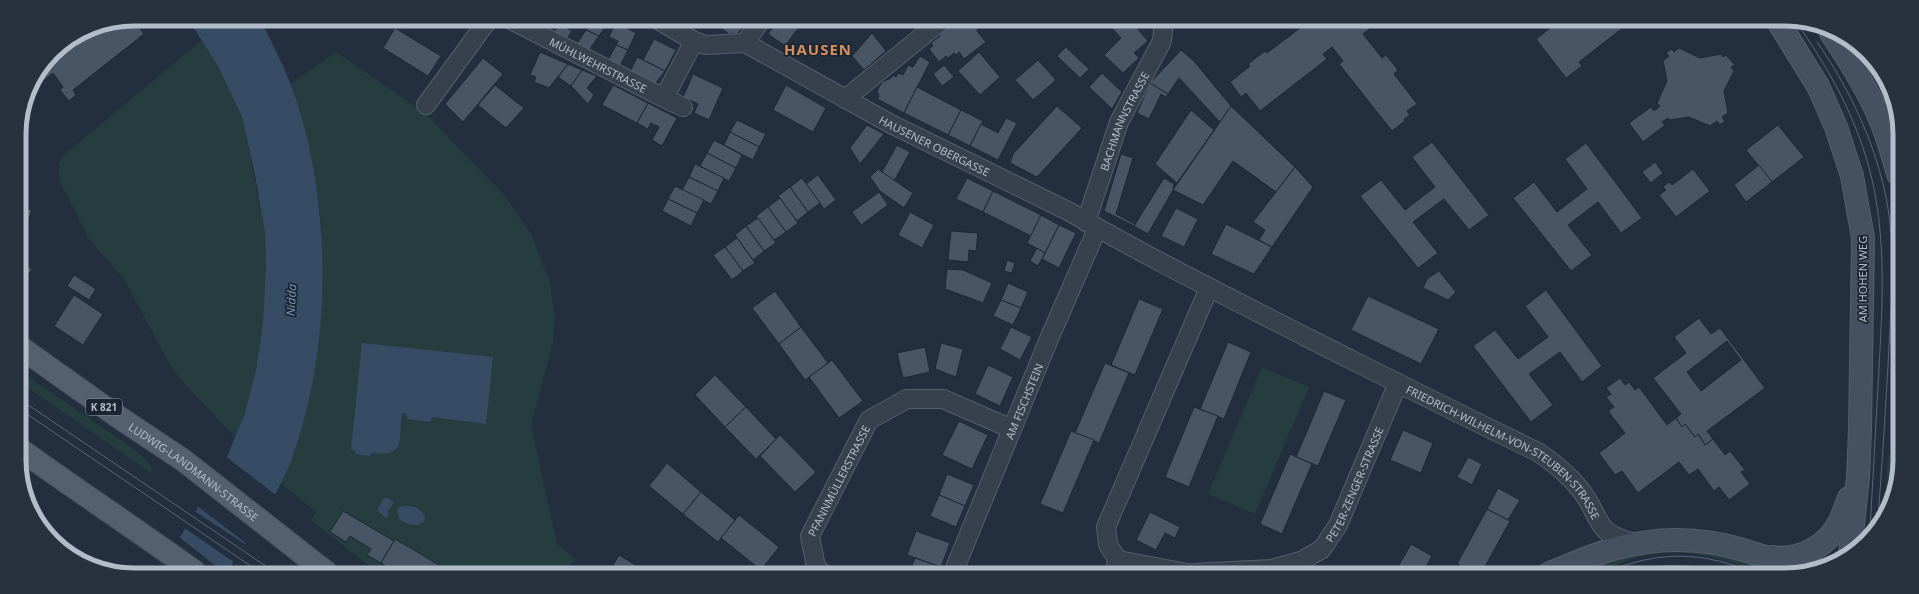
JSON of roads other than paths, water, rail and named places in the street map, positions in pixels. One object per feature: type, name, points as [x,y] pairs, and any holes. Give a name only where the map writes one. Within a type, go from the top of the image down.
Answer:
[{"type":"main road","name":"AM HOHEN WEG","points":[[1781,26],[1818,86],[1836,127],[1852,176],[1863,238],[1858,477],[1851,545]]},
{"type":"main road","points":[[1835,39],[1860,77],[1886,135],[1893,158]]},
{"type":"main road","name":"LUDWIG-LANDMANN-STRASSE","points":[[26,351],[117,416],[183,460],[321,568]]},
{"type":"main road","points":[[26,454],[190,568]]},
{"type":"main road","points":[[1757,554],[1780,558],[1794,557],[1807,553],[1819,546],[1832,534],[1840,522],[1858,477]]},
{"type":"main road","name":"FRIEDRICH-WILHELM-VON-STEUBEN-STRASSE","points":[[1636,543],[1668,540],[1702,541],[1724,544],[1757,554],[1793,568]]},
{"type":"main road","points":[[1563,568],[1611,549],[1636,543]]},
{"type":"street","points":[[426,105],[484,26]]},
{"type":"street","name":"MÜHLWEHRSTRASSE","points":[[523,26],[683,107]]},
{"type":"street","points":[[668,26],[694,41],[706,45],[745,42],[757,26]]},
{"type":"street","points":[[845,99],[935,26]]},
{"type":"street","name":"BACHMANNSTRASSE","points":[[1092,226],[1118,122],[1162,41],[1164,26]]},
{"type":"street","points":[[664,98],[694,41]]},
{"type":"street","name":"HAUSENER OBERGASSE","points":[[745,42],[845,99],[1209,288]]},
{"type":"street","name":"AM FISCHSTEIN","points":[[955,568],[1092,226]]},
{"type":"street","points":[[1133,568],[1115,566],[1108,545],[1106,527],[1209,288]]},
{"type":"street","name":"FRIEDRICH-WILHELM-VON-STEUBEN-STRASSE","points":[[1209,288],[1538,452],[1549,459],[1581,490],[1599,523],[1608,534],[1620,540],[1636,543]]},
{"type":"street","name":"PETER-ZENGER-STRASSE","points":[[1275,568],[1301,561],[1322,549],[1338,525],[1398,383]]},
{"type":"street","name":"PFANNMÜLLERSTRASSE","points":[[817,568],[810,536],[869,420],[907,399],[943,399],[1012,429]]},
{"type":"water","name":"Nidda","points":[[192,26],[263,26],[288,76],[305,129],[315,176],[321,224],[321,322],[315,370],[305,417],[291,461],[278,490],[230,568],[162,568],[226,460],[244,416],[256,370],[263,323],[266,263],[265,232],[255,175],[242,117],[218,66]]},
{"type":"water","points":[[362,343],[493,357],[486,424],[432,417],[431,422],[407,419],[407,414],[402,413],[400,438],[396,449],[390,453],[371,453],[370,456],[355,454],[356,451],[351,450]]},
{"type":"water","points":[[384,498],[388,498],[394,502],[387,512],[389,514],[386,518],[377,510]]},
{"type":"water","points":[[404,506],[418,508],[423,513],[425,520],[422,523],[413,525],[400,520],[397,511],[400,507]]},
{"type":"tram line","points":[[1800,27],[1828,71],[1853,121],[1866,157],[1873,183],[1877,209],[1882,261],[1882,314],[1870,526]]},
{"type":"tram line","points":[[1817,42],[1831,63],[1856,108],[1875,157],[1883,182],[1888,208],[1892,250],[1891,300],[1878,513]]},
{"type":"tram line","points":[[26,403],[269,568]]},
{"type":"tram line","points":[[26,413],[254,568]]},
{"type":"tram line","points":[[1617,568],[1661,557],[1680,556],[1699,557],[1742,568]]},
{"type":"tram line","points":[[1647,568],[1664,566],[1692,566],[1705,568]]},
{"type":"district","name":"HAUSEN","points":[[818,49]]}]
